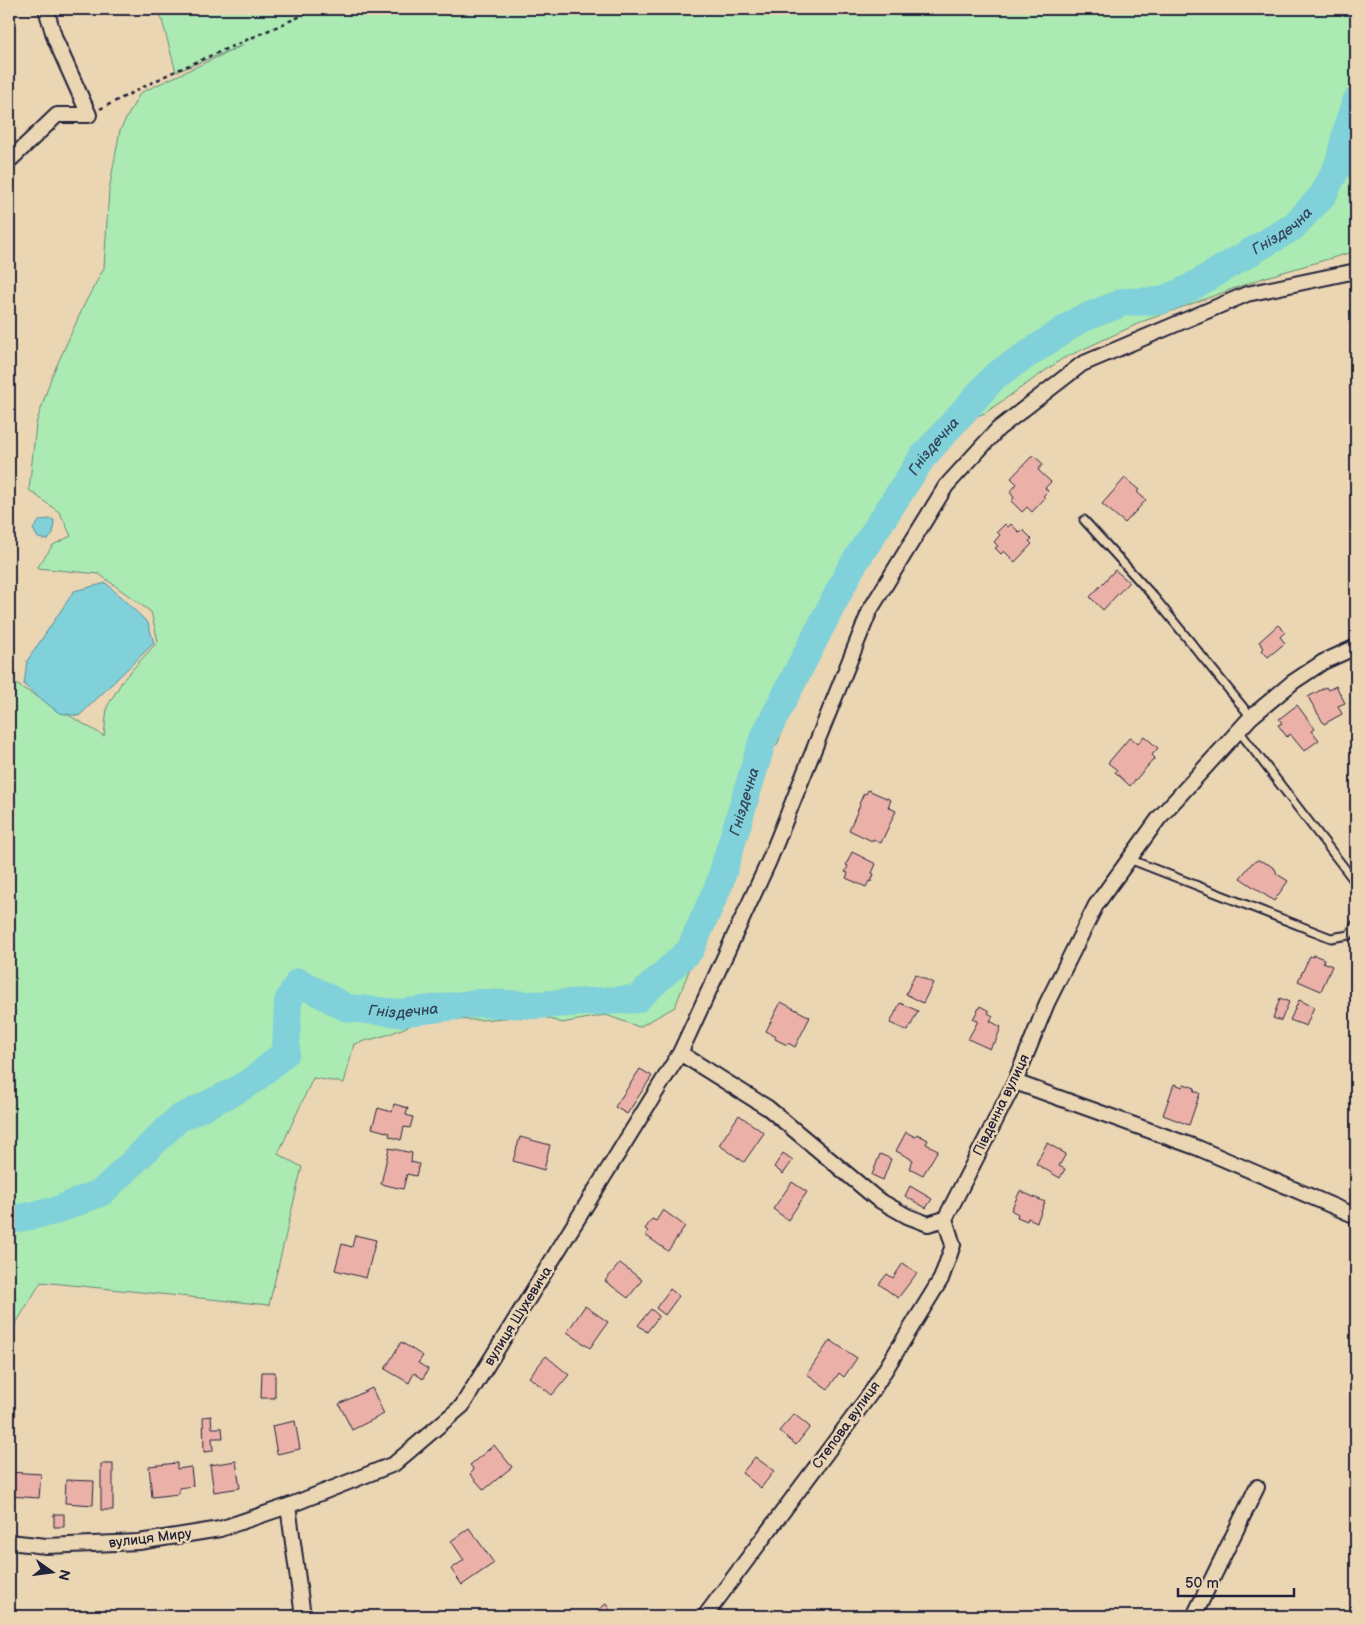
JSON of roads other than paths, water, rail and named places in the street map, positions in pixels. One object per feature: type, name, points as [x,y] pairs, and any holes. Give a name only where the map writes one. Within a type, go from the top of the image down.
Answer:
[{"type":"street","points":[[9,161],[57,115],[89,115],[55,39],[46,9]]},
{"type":"street","name":"вулиця Шухевича","points":[[288,1506],[394,1464],[462,1406],[680,1053],[769,861],[870,610],[946,486],[998,429],[1082,364],[1246,294],[1356,271]]},
{"type":"street","name":"Південна вулиця","points":[[945,1220],[1015,1082],[1047,1003],[1096,904],[1158,818],[1250,717],[1293,682],[1323,662],[1356,647]]},
{"type":"street","points":[[680,1053],[768,1108],[878,1199],[907,1216],[928,1224],[945,1220]]},
{"type":"street","points":[[1015,1082],[1198,1148],[1356,1216]]},
{"type":"street","name":"Степова вулиця","points":[[705,1616],[871,1393],[941,1279],[953,1245],[945,1220]]},
{"type":"street","points":[[1194,1616],[1257,1487]]},
{"type":"street","points":[[288,1506],[303,1616]]},
{"type":"street","name":"вулиця Миру","points":[[9,1542],[46,1546],[139,1542],[220,1529],[288,1506]]},
{"type":"lane","points":[[1084,520],[1154,597],[1250,717]]},
{"type":"lane","points":[[1239,731],[1356,883]]},
{"type":"lane","points":[[1129,859],[1330,938],[1349,934],[1356,924]]},
{"type":"water","points":[[40,520],[54,520],[53,534],[48,540],[38,538],[33,529]]},
{"type":"water","points":[[106,583],[148,623],[154,643],[79,716],[59,713],[24,685],[27,661],[74,591]]},
{"type":"waterway","name":"Гніздечна","points":[[9,1220],[55,1211],[102,1192],[178,1119],[255,1079],[286,1052],[288,1001],[299,982],[347,1008],[400,1013],[479,1003],[535,1005],[637,999],[690,950],[719,885],[763,739],[851,568],[922,458],[995,376],[1079,320],[1124,302],[1160,301],[1188,289],[1293,227],[1323,195],[1339,163],[1356,101]]}]
